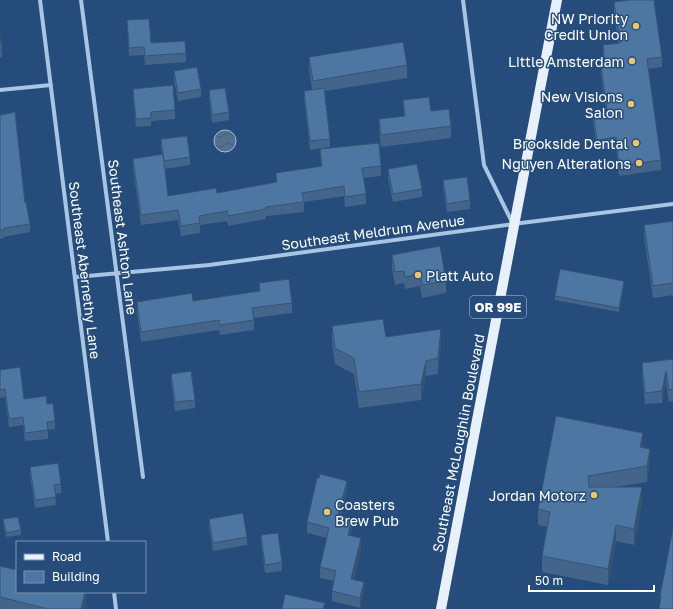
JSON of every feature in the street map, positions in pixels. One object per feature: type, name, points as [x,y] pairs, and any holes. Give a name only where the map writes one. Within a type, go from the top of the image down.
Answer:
[{"type":"main road","name":"Southeast McLoughlin Boulevard","points":[[441,609],[556,0]]},
{"type":"street","name":"Southeast Abernethy Lane","points":[[40,0],[76,277],[108,541]]},
{"type":"street","name":"Southeast Ashton Lane","points":[[81,0],[143,477]]},
{"type":"street","points":[[463,0],[484,166],[513,224]]},
{"type":"street","points":[[0,90],[51,85]]},
{"type":"street","name":"Southeast Meldrum Avenue","points":[[76,277],[209,265],[673,204]]},
{"type":"street","points":[[114,593],[116,609]]},
{"type":"water","points":[[225,130],[233,133],[236,141],[233,149],[225,152],[217,149],[214,141],[217,133]]},
{"type":"building","points":[[628,0],[654,0],[662,57],[647,59],[661,160],[619,166],[616,137],[597,140],[593,112],[607,110],[601,65],[605,65],[603,45],[620,43],[614,2]]},
{"type":"building","points":[[149,19],[151,43],[185,41],[186,53],[145,56],[144,47],[129,48],[127,20]]},
{"type":"building","points":[[0,35],[2,48],[0,49]]},
{"type":"building","points":[[403,42],[407,65],[313,81],[309,57]]},
{"type":"building","points":[[197,67],[201,89],[178,93],[174,71]]},
{"type":"building","points":[[173,85],[175,110],[151,112],[151,118],[136,119],[133,89]]},
{"type":"building","points":[[225,88],[229,112],[212,115],[209,90]]},
{"type":"building","points":[[324,88],[330,139],[310,141],[304,91]]},
{"type":"building","points":[[429,97],[431,111],[449,109],[451,126],[381,135],[379,119],[405,116],[403,100]]},
{"type":"building","points":[[15,112],[25,203],[26,202],[30,224],[0,230],[0,115]]},
{"type":"building","points":[[187,136],[190,157],[164,161],[161,139]]},
{"type":"building","points":[[379,143],[381,166],[362,168],[366,194],[345,197],[344,186],[302,193],[304,202],[266,207],[266,209],[228,216],[227,211],[199,216],[200,223],[181,226],[178,210],[141,215],[133,159],[163,154],[168,196],[216,188],[217,193],[277,182],[276,173],[322,166],[320,149]]},
{"type":"building","points":[[417,164],[422,189],[393,194],[388,169]]},
{"type":"building","points":[[467,177],[470,200],[447,204],[443,180]]},
{"type":"building","points":[[673,221],[673,283],[653,286],[644,225]]},
{"type":"building","points":[[440,246],[446,281],[422,285],[420,274],[405,277],[404,271],[395,272],[392,255]]},
{"type":"building","points":[[560,269],[624,281],[619,308],[555,296]]},
{"type":"building","points":[[289,279],[292,303],[252,308],[254,320],[220,325],[219,320],[141,332],[137,302],[192,293],[193,301],[260,291],[259,283]]},
{"type":"building","points":[[383,319],[386,337],[441,329],[438,358],[426,361],[421,384],[359,392],[354,358],[335,348],[332,326]]},
{"type":"building","points":[[673,359],[673,389],[669,390],[666,371],[662,391],[645,393],[642,363]]},
{"type":"building","points":[[20,367],[24,399],[46,396],[47,404],[53,403],[55,421],[47,422],[48,430],[25,433],[23,417],[9,419],[5,389],[0,390],[0,370]]},
{"type":"building","points":[[191,371],[195,400],[175,402],[171,374]]},
{"type":"building","name":"Jordan Motorz","points":[[556,416],[643,433],[640,447],[650,449],[647,466],[588,476],[589,487],[642,487],[634,529],[616,525],[608,569],[542,556],[550,512],[538,509]]},
{"type":"building","points":[[58,463],[61,484],[54,485],[56,497],[35,500],[30,467]]},
{"type":"building","points":[[320,474],[347,481],[338,515],[352,519],[348,535],[361,538],[351,579],[364,582],[360,598],[332,591],[336,571],[320,567],[329,528],[307,522],[317,478],[319,478]]},
{"type":"building","points":[[243,513],[247,537],[213,543],[209,519]]},
{"type":"building","points":[[18,517],[21,530],[6,533],[3,519]]},
{"type":"building","points":[[673,528],[673,609],[659,609],[660,596]]},
{"type":"building","points":[[278,533],[282,562],[265,565],[261,535]]},
{"type":"building","points":[[0,566],[16,570],[16,593],[85,593],[81,609],[48,609],[0,597]]},
{"type":"building","points":[[285,594],[325,603],[323,609],[282,609]]},
{"type":"place","name":"NW Priority Credit Union","points":[[636,26]]},
{"type":"place","name":"Little Amsterdam","points":[[632,61]]},
{"type":"place","name":"New Visions Salon","points":[[631,104]]},
{"type":"place","name":"Brookside Dental","points":[[636,143]]},
{"type":"place","name":"Nguyen Alterations","points":[[639,163]]},
{"type":"place","name":"Platt Auto","points":[[418,275]]},
{"type":"place","name":"Jordan Motorz","points":[[594,495]]},
{"type":"place","name":"Coasters Brew Pub","points":[[327,512]]}]
